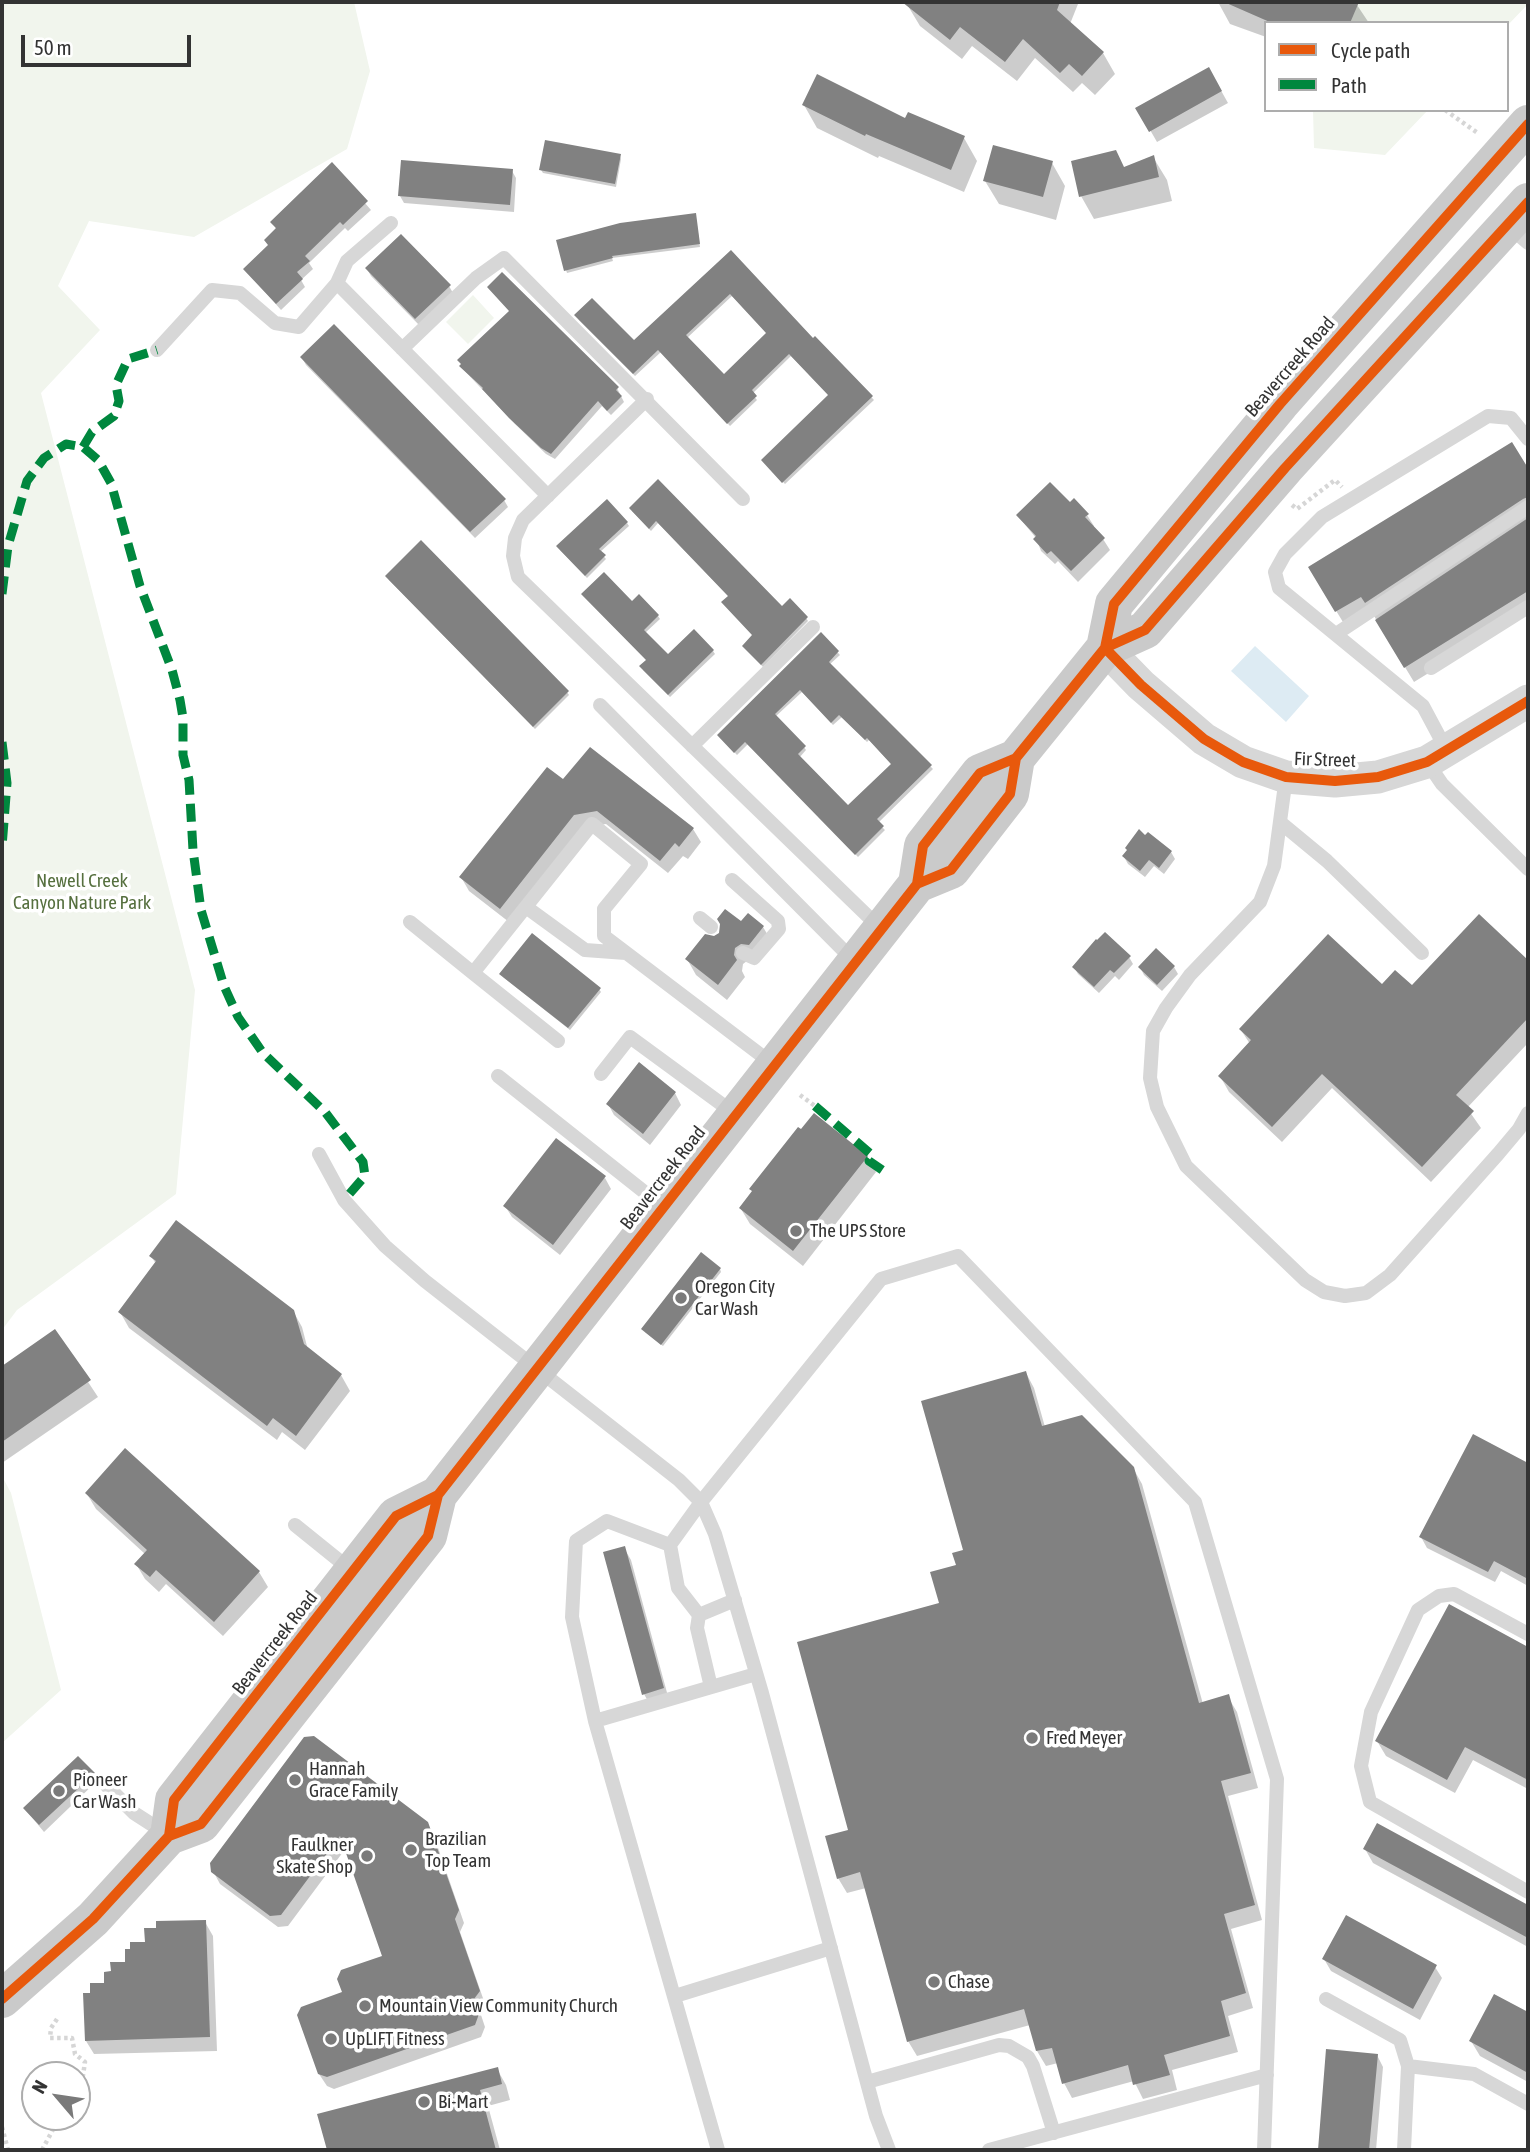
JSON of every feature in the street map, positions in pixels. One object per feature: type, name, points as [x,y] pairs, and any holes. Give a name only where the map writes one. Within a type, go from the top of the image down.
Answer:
[{"type":"main road","name":"Beavercreek Road","points":[[1105,648],[1114,604],[1122,594],[1280,404],[1528,124]]},
{"type":"main road","name":"Beavercreek Road","points":[[2,1999],[66,1944],[169,1836],[201,1824],[274,1733],[428,1536],[438,1495],[917,884],[923,846],[980,773],[1016,758],[1105,648],[1145,630],[1285,468],[1521,224]]},
{"type":"main road","name":"Beavercreek Road","points":[[169,1836],[174,1800],[396,1516],[438,1495]]},
{"type":"main road","points":[[274,1733],[299,1674],[354,1603],[360,1584],[353,1572]]},
{"type":"street","name":"Fir Street","points":[[1105,648],[1141,685],[1204,738],[1243,762],[1286,777],[1335,781],[1378,777],[1437,756],[1528,701]]},
{"type":"lane","points":[[157,350],[212,290],[240,293],[275,323],[299,327],[337,283],[348,261],[391,223]]},
{"type":"lane","points":[[402,349],[476,278],[504,258],[647,399],[743,499]]},
{"type":"lane","points":[[337,283],[548,496]]},
{"type":"lane","points":[[647,399],[523,520],[515,538],[513,556],[518,577],[881,929]]},
{"type":"lane","points":[[1528,439],[1511,418],[1489,416],[1322,517],[1285,554],[1275,572],[1279,588],[1423,706],[1442,784],[1528,869]]},
{"type":"lane","points":[[1336,634],[1528,507]]},
{"type":"lane","points":[[1431,668],[1528,607]]},
{"type":"lane","points":[[692,746],[813,628]]},
{"type":"lane","points":[[600,705],[855,962]]},
{"type":"lane","points":[[1286,777],[1275,866],[1260,902],[1190,975],[1153,1031],[1150,1079],[1157,1107],[1186,1166],[1305,1280],[1324,1292],[1345,1296],[1366,1293],[1390,1275],[1498,1154],[1519,1129],[1528,1113]]},
{"type":"lane","points":[[1281,823],[1327,860],[1422,953]]},
{"type":"lane","points":[[473,974],[592,824],[640,864],[604,909],[604,936],[774,1065]]},
{"type":"lane","points":[[732,880],[778,921],[779,929],[754,958],[743,953]]},
{"type":"lane","points":[[526,907],[584,950],[627,954]]},
{"type":"lane","points":[[410,922],[558,1041]]},
{"type":"lane","points":[[601,1074],[630,1037],[735,1114]]},
{"type":"lane","points":[[498,1076],[663,1207]]},
{"type":"lane","points":[[319,1154],[344,1200],[385,1246],[425,1281],[678,1480],[701,1502],[715,1534],[735,1600],[876,2116],[889,2150]]},
{"type":"lane","points":[[711,1687],[697,1628],[699,1615],[678,1588],[670,1545],[701,1502],[881,1279],[958,1256],[1195,1502],[1277,1779],[1264,2150]]},
{"type":"lane","points":[[670,1545],[607,1521],[576,1541],[572,1617],[596,1721],[718,2150]]},
{"type":"lane","points":[[295,1525],[353,1572]]},
{"type":"lane","points":[[1528,1634],[1454,1594],[1439,1596],[1418,1610],[1371,1712],[1361,1766],[1370,1802],[1528,1892]]},
{"type":"lane","points":[[699,1615],[735,1600]]},
{"type":"lane","points":[[596,1721],[756,1674]]},
{"type":"lane","points":[[107,1786],[134,1813],[169,1836]]},
{"type":"lane","points":[[675,1996],[831,1948]]},
{"type":"lane","points":[[1325,1999],[1401,2040],[1408,2066],[1404,2150]]},
{"type":"lane","points":[[867,2082],[999,2045],[1009,2046],[1028,2057],[1033,2066],[1054,2133]]},
{"type":"lane","points":[[1408,2066],[1474,2074],[1528,2104]]},
{"type":"lane","points":[[989,2150],[1267,2075]]},
{"type":"path","points":[[1448,112],[1480,134]]},
{"type":"path","points":[[800,1095],[814,1106]]},
{"type":"path","points":[[57,2019],[51,2028],[50,2038],[72,2038],[75,2054],[84,2061]]},
{"type":"path","points":[[2,2127],[8,2150]]},
{"type":"path","points":[[41,2150],[52,2131]]},
{"type":"green space","name":"Newell Creek Canyon Nature Park","points":[[2,2],[354,2],[370,71],[347,149],[194,237],[89,221],[58,286],[100,330],[41,393],[195,990],[176,1194],[17,1310],[2,1330]]},
{"type":"green space","points":[[1341,2],[1528,2],[1509,24],[1509,21],[1335,21]]},
{"type":"green space","points":[[1313,112],[1426,112],[1385,155],[1314,148]]},
{"type":"green space","points":[[473,295],[494,318],[468,344],[446,322]]},
{"type":"green space","points":[[2,1476],[11,1493],[61,1690],[2,1743]]},
{"type":"shaded area","points":[[1255,646],[1309,696],[1286,722],[1231,671]]},
{"type":"building","points":[[902,2],[1060,2],[1057,10],[1104,52],[1082,76],[1069,64],[1060,73],[1023,39],[1005,62],[960,27],[950,40]]},
{"type":"building","points":[[1224,2],[1359,2],[1351,21],[1267,21]]},
{"type":"building","points":[[1209,67],[1222,91],[1149,132],[1135,108]]},
{"type":"building","points":[[817,74],[905,118],[908,112],[965,136],[951,170],[866,134],[865,136],[802,105]]},
{"type":"building","points":[[545,140],[621,154],[615,184],[539,170]]},
{"type":"building","points":[[993,145],[1053,161],[1043,197],[983,181]]},
{"type":"building","points":[[1116,150],[1124,167],[1154,155],[1159,177],[1079,197],[1071,161]]},
{"type":"building","points":[[401,160],[513,169],[510,205],[398,196]]},
{"type":"building","points":[[332,162],[368,201],[343,225],[340,222],[305,256],[310,261],[297,272],[303,279],[276,304],[243,269],[268,245],[264,240],[276,228],[270,222]]},
{"type":"building","points":[[696,213],[700,244],[612,256],[613,258],[564,271],[556,240],[620,223]]},
{"type":"building","points":[[401,234],[451,285],[415,319],[365,268]]},
{"type":"building","points":[[731,250],[813,338],[815,336],[873,396],[782,483],[761,460],[828,395],[789,354],[752,390],[757,396],[727,424],[658,350],[633,374],[574,315],[592,298],[634,340]],"holes":[[[730,294],[766,333],[724,374],[686,335]]]},
{"type":"building","points":[[502,272],[619,387],[616,390],[622,396],[607,411],[598,401],[551,454],[509,418],[459,366],[461,364],[457,360],[509,311],[487,287]]},
{"type":"building","points":[[334,324],[506,499],[470,532],[300,357]]},
{"type":"building","points":[[1512,442],[1528,468],[1528,497],[1365,603],[1361,597],[1335,612],[1308,567]]},
{"type":"building","points":[[658,479],[782,606],[790,598],[808,617],[761,665],[742,646],[752,635],[721,602],[728,596],[656,521],[649,529],[629,508]]},
{"type":"building","points":[[1050,482],[1070,502],[1074,498],[1089,514],[1085,517],[1105,538],[1071,571],[1051,551],[1047,554],[1033,539],[1036,536],[1016,515]]},
{"type":"building","points":[[607,499],[628,522],[599,549],[606,555],[585,576],[556,546]]},
{"type":"building","points":[[1528,518],[1528,591],[1404,668],[1375,620]]},
{"type":"building","points":[[421,540],[569,691],[533,727],[385,576]]},
{"type":"building","points":[[604,572],[632,601],[639,594],[659,615],[644,630],[668,654],[694,629],[714,650],[668,695],[639,666],[646,660],[581,594]]},
{"type":"building","points":[[821,632],[839,651],[829,662],[932,765],[877,819],[884,826],[855,855],[745,742],[734,753],[717,735]],"holes":[[[800,690],[831,723],[839,715],[865,740],[867,738],[891,764],[848,805],[798,754],[806,746],[775,714]]]},
{"type":"building","points":[[590,747],[694,828],[679,847],[675,843],[660,861],[597,811],[574,815],[500,909],[459,877],[547,767],[563,779]]},
{"type":"building","points":[[1139,829],[1145,835],[1148,832],[1172,851],[1159,868],[1149,860],[1140,871],[1122,856]]},
{"type":"building","points":[[725,909],[741,921],[748,913],[764,926],[749,945],[741,944],[735,948],[734,955],[737,960],[718,985],[685,959],[705,934],[714,936],[719,933],[720,924],[717,919]]},
{"type":"building","points":[[1479,914],[1528,960],[1528,1018],[1456,1095],[1474,1111],[1422,1167],[1322,1074],[1272,1127],[1218,1076],[1251,1040],[1239,1029],[1328,934],[1382,984],[1395,970],[1412,985]]},
{"type":"building","points":[[1105,932],[1131,956],[1114,973],[1110,970],[1094,987],[1072,967]]},
{"type":"building","points":[[532,933],[601,988],[568,1028],[499,974]]},
{"type":"building","points":[[1156,948],[1175,966],[1157,985],[1138,967]]},
{"type":"building","points":[[639,1062],[676,1092],[643,1134],[606,1104]]},
{"type":"building","points":[[814,1113],[868,1156],[793,1251],[739,1208],[752,1191],[749,1189],[798,1127],[801,1129]]},
{"type":"building","points":[[556,1138],[606,1176],[553,1245],[503,1206]]},
{"type":"building","points":[[176,1220],[294,1310],[304,1344],[342,1374],[296,1436],[273,1418],[267,1426],[118,1312],[156,1261],[149,1256]]},
{"type":"building","name":"Oregon City Car Wash","points":[[701,1252],[721,1268],[661,1345],[641,1329]]},
{"type":"building","points":[[55,1329],[91,1380],[2,1442],[2,1366]]},
{"type":"building","name":"Fred Meyer","points":[[1026,1371],[1042,1426],[1082,1415],[1134,1467],[1199,1703],[1229,1694],[1251,1773],[1221,1781],[1255,1905],[1224,1914],[1246,1993],[1221,2001],[1230,2036],[1164,2055],[1170,2075],[1133,2085],[1128,2065],[1062,2084],[1052,2048],[1036,2051],[1024,2009],[907,2042],[860,1872],[837,1879],[825,1836],[848,1830],[797,1642],[939,1603],[930,1572],[956,1565],[952,1553],[963,1550],[921,1401]]},
{"type":"building","points":[[1473,1434],[1528,1463],[1528,1579],[1494,1561],[1488,1572],[1419,1537]]},
{"type":"building","points":[[125,1448],[260,1571],[214,1622],[156,1570],[150,1577],[134,1564],[147,1550],[85,1493]]},
{"type":"building","points":[[625,1546],[664,1688],[642,1695],[603,1552]]},
{"type":"building","points":[[1449,1604],[1528,1647],[1528,1780],[1465,1747],[1447,1780],[1375,1741]]},
{"type":"building","points":[[314,1736],[428,1822],[459,1910],[455,1919],[480,1991],[474,1999],[479,2014],[475,2025],[327,2077],[318,2074],[297,2015],[301,2007],[342,1992],[337,1979],[341,1970],[382,1956],[340,1836],[281,1915],[270,1916],[211,1872],[210,1863],[304,1737]]},
{"type":"building","name":"Pioneer Car Wash","points":[[78,1756],[95,1773],[39,1825],[23,1808]]},
{"type":"building","points":[[1377,1823],[1528,1905],[1528,1938],[1363,1849]]},
{"type":"building","points":[[1346,1915],[1437,1965],[1413,2009],[1322,1959]]},
{"type":"building","points":[[206,1920],[210,2037],[85,2041],[83,1993],[90,1993],[90,1983],[104,1983],[104,1972],[111,1971],[110,1962],[125,1962],[125,1949],[130,1949],[130,1942],[145,1942],[144,1928],[156,1928],[156,1921]]},
{"type":"building","points":[[1494,1994],[1528,2012],[1528,2073],[1469,2041]]},
{"type":"building","points":[[1326,2049],[1378,2054],[1369,2150],[1318,2150]]},
{"type":"building","name":"Bi-Mart","points":[[498,2067],[502,2084],[480,2090],[496,2150],[327,2150],[317,2114]]},
{"type":"marked path","points":[[83,447],[92,432],[114,416],[119,401],[116,385],[128,359],[157,350]]},
{"type":"marked path","points":[[2,594],[8,546],[27,481],[44,458],[66,444],[83,447],[98,460],[111,483],[140,586],[172,670],[180,700],[183,755],[189,780],[193,850],[201,910],[224,986],[238,1017],[263,1053],[325,1112],[363,1162],[365,1176],[344,1200]]},
{"type":"marked path","points":[[2,742],[7,783],[2,847]]},
{"type":"marked path","points":[[815,1106],[873,1156],[869,1161],[888,1174]]},
{"type":"cycle path","points":[[2,1999],[93,1919],[169,1836],[201,1824],[428,1536],[438,1495],[917,884],[923,846],[980,773],[1016,758],[1105,648],[1114,604],[1280,404],[1528,124]]},
{"type":"cycle path","points":[[1105,648],[1145,630],[1285,468],[1528,202]]},
{"type":"cycle path","points":[[1105,648],[1141,685],[1204,739],[1243,762],[1286,777],[1335,781],[1378,777],[1427,762],[1528,701]]},
{"type":"cycle path","points":[[917,884],[951,870],[1010,794],[1016,758]]},
{"type":"cycle path","points":[[169,1836],[174,1800],[396,1516],[438,1495]]},
{"type":"place","name":"The UPS Store","points":[[796,1231]]},
{"type":"place","name":"Oregon City Car Wash","points":[[681,1298]]},
{"type":"place","name":"Fred Meyer","points":[[1032,1738]]},
{"type":"place","name":"Hannah Grace Family","points":[[295,1780]]},
{"type":"place","name":"Pioneer Car Wash","points":[[59,1791]]},
{"type":"place","name":"Brazilian Top Team","points":[[411,1850]]},
{"type":"place","name":"Faulkner Skate Shop","points":[[367,1856]]},
{"type":"place","name":"Chase","points":[[934,1982]]},
{"type":"place","name":"Mountain View Community Church","points":[[365,2006]]},
{"type":"place","name":"UpLIFT Fitness","points":[[331,2039]]},
{"type":"place","name":"Bi-Mart","points":[[424,2102]]}]
